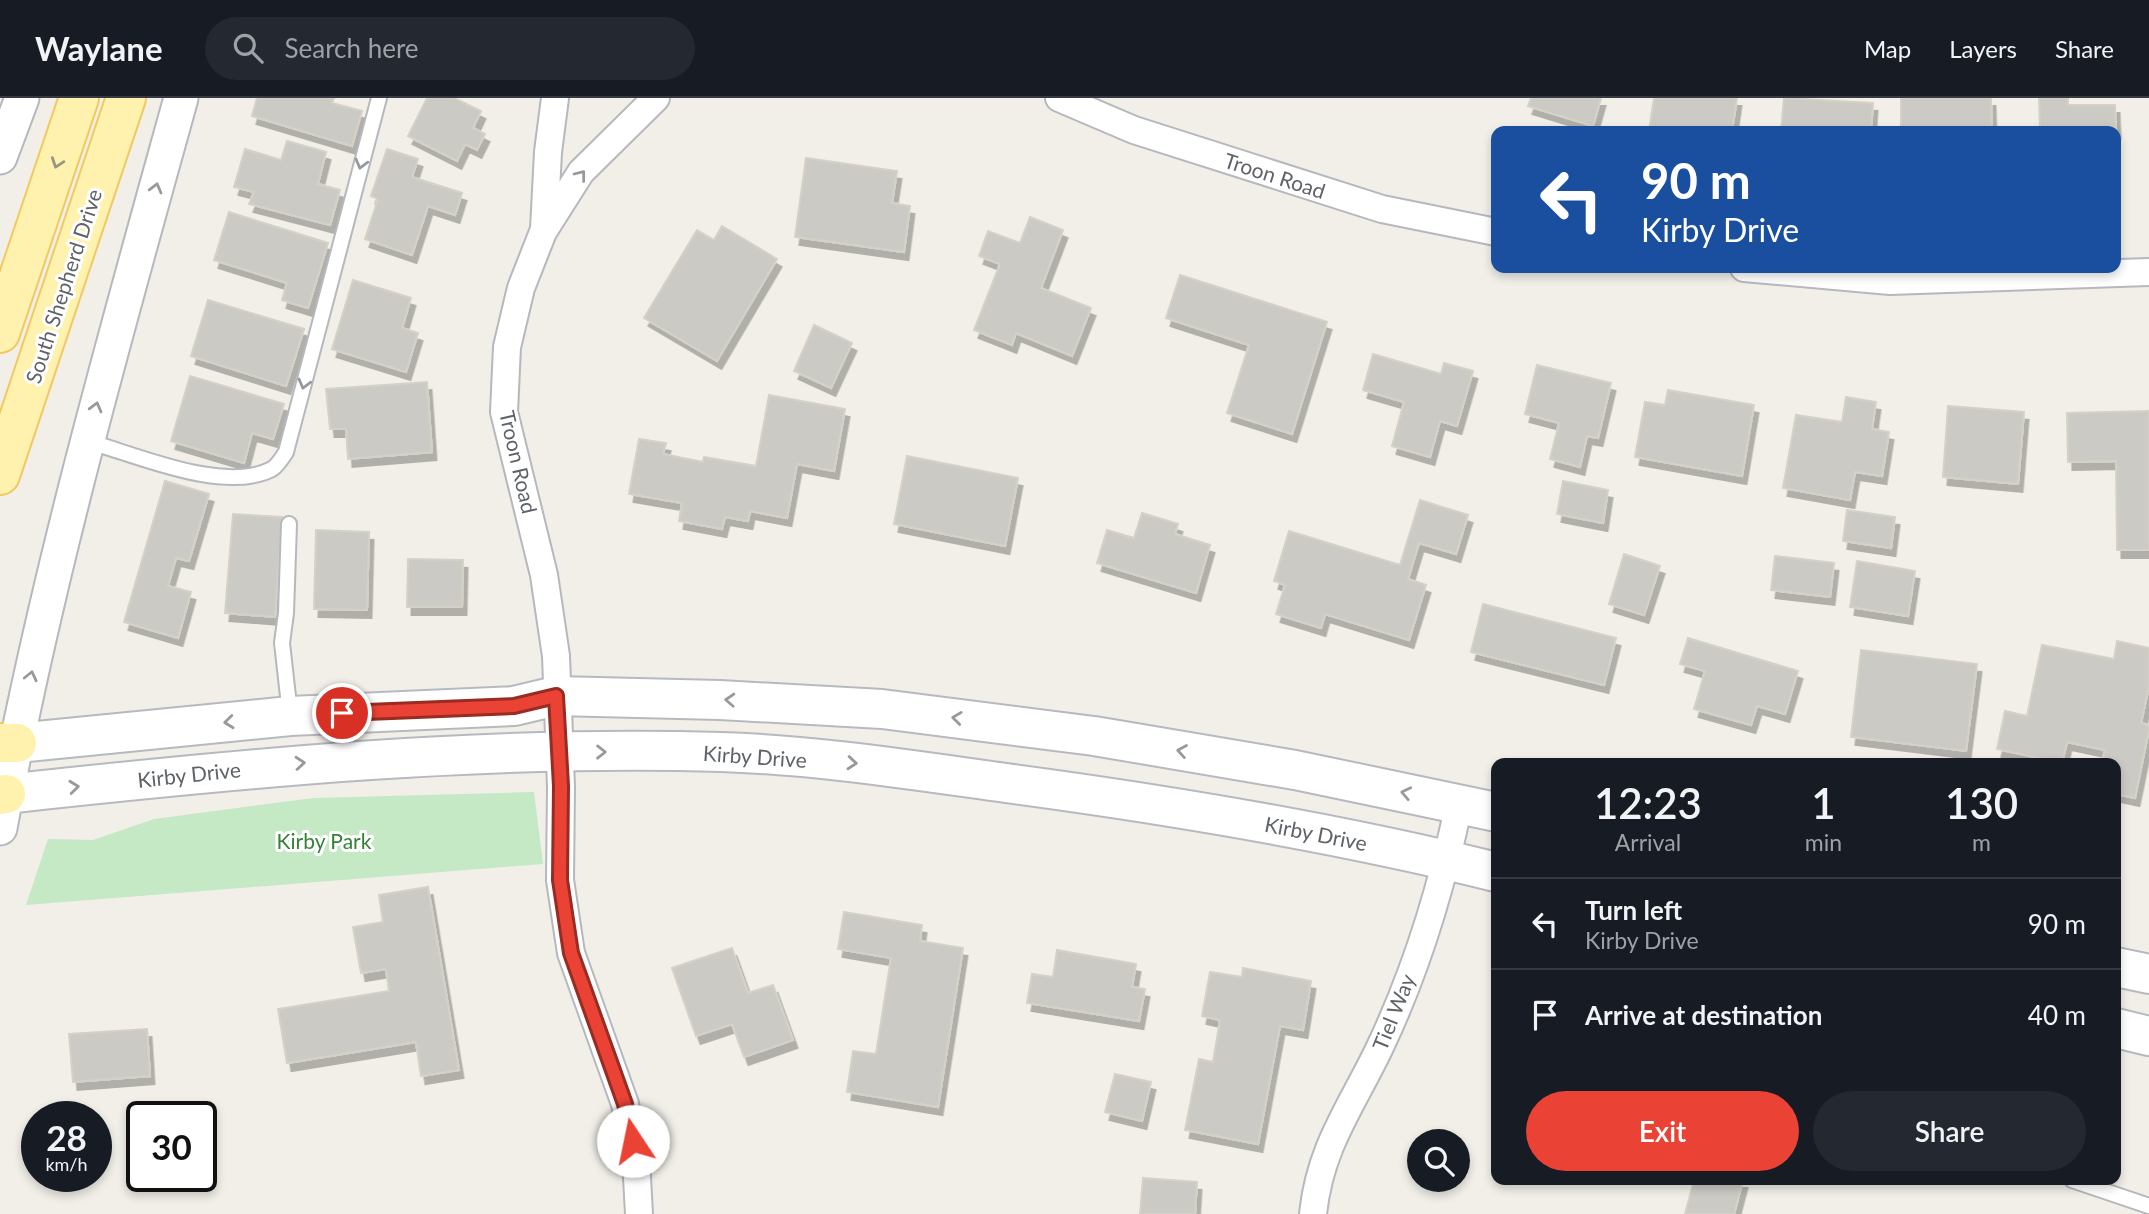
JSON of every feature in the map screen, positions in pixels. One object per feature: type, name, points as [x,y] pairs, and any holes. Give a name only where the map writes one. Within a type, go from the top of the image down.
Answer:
[{"type":"main road","name":"South Shepherd Drive","points":[[0,333],[79,98]]},
{"type":"main road","name":"South Shepherd Drive","points":[[0,475],[126,98]]},
{"type":"main road","points":[[8,743],[290,716],[514,706],[556,696],[720,700],[895,710],[1094,736],[1295,770],[1491,811]]},
{"type":"main road","name":"Kirby Drive","points":[[2,806],[327,761],[462,753],[724,752],[880,765],[1093,795],[1292,827],[1491,871]]},
{"type":"main road","points":[[2121,968],[2149,974]]},
{"type":"main road","points":[[2121,1029],[2149,1036]]},
{"type":"street","points":[[0,157],[22,98]]},
{"type":"street","points":[[2,806],[8,743],[181,98]]},
{"type":"street","name":"Troon Road","points":[[543,232],[548,152],[555,98]]},
{"type":"street","name":"Troon Road","points":[[556,696],[556,656],[544,575],[504,412],[507,347],[521,288],[543,232],[581,172],[656,98]]},
{"type":"street","name":"Troon Road","points":[[1059,98],[1134,130],[1382,209],[1491,231]]},
{"type":"street","points":[[2121,273],[2149,272]]},
{"type":"street","points":[[1800,273],[1890,281],[2120,273]]},
{"type":"street","points":[[556,696],[560,880],[571,953],[625,1104],[636,1159],[639,1214]]},
{"type":"street","name":"Tiel Way","points":[[1313,1214],[1315,1190],[1329,1143],[1381,1046],[1420,944],[1448,860],[1459,804]]},
{"type":"lane","points":[[87,441],[215,478],[254,475],[275,468],[286,452],[379,98]]},
{"type":"lane","points":[[289,524],[282,643],[290,716]]},
{"type":"lane","points":[[2087,1185],[2149,1206]]},
{"type":"green space","name":"Kirby Park","points":[[534,792],[543,864],[26,905],[48,839],[93,840],[154,819],[313,798]]},
{"type":"building","points":[[257,98],[334,98],[332,103],[362,111],[352,146],[252,116]]},
{"type":"building","points":[[427,98],[454,98],[481,111],[473,128],[485,134],[477,150],[465,144],[457,161],[408,136]]},
{"type":"building","points":[[1531,98],[1601,98],[1593,126],[1528,106]]},
{"type":"building","points":[[1654,98],[1737,98],[1733,126],[1650,126]]},
{"type":"building","points":[[1784,98],[1873,103],[1871,126],[1781,126]]},
{"type":"building","points":[[1901,98],[1991,98],[1992,126],[1901,126]]},
{"type":"building","points":[[2039,98],[2068,98],[2068,105],[2115,105],[2116,126],[2040,126]]},
{"type":"building","points":[[287,141],[326,152],[318,184],[340,190],[330,225],[249,204],[254,192],[234,187],[245,149],[281,160]]},
{"type":"building","points":[[387,149],[418,159],[412,177],[462,193],[455,215],[428,206],[412,255],[365,239],[378,199],[371,196]]},
{"type":"building","points":[[806,158],[897,171],[892,203],[910,206],[904,252],[795,237]]},
{"type":"building","points":[[229,212],[328,243],[308,308],[282,300],[287,283],[214,260]]},
{"type":"building","points":[[1030,217],[1063,230],[1041,288],[1091,308],[1072,356],[1016,333],[1012,345],[974,330],[1000,264],[979,256],[988,231],[1020,243]]},
{"type":"building","points":[[722,226],[777,259],[717,361],[644,318],[697,230],[714,240]]},
{"type":"building","points":[[1180,275],[1327,322],[1292,434],[1227,413],[1249,345],[1166,318]]},
{"type":"building","points":[[353,280],[411,298],[402,328],[418,333],[406,372],[332,349]]},
{"type":"building","points":[[208,300],[304,329],[286,386],[191,356]]},
{"type":"building","points":[[814,325],[852,343],[831,388],[794,371]]},
{"type":"building","points":[[1373,354],[1441,374],[1444,363],[1473,371],[1457,426],[1440,421],[1430,457],[1392,446],[1404,402],[1363,390]]},
{"type":"building","points":[[1537,365],[1611,383],[1598,438],[1587,436],[1580,467],[1550,459],[1559,423],[1525,414]]},
{"type":"building","points":[[190,376],[284,404],[273,439],[252,433],[244,463],[171,441]]},
{"type":"building","points":[[427,382],[432,452],[348,459],[346,429],[330,429],[326,389]]},
{"type":"building","points":[[1668,390],[1754,405],[1742,476],[1635,457],[1645,402],[1665,405]]},
{"type":"building","points":[[769,395],[845,409],[834,471],[797,464],[787,518],[750,511],[748,521],[725,517],[722,529],[679,521],[682,503],[629,494],[639,439],[666,443],[663,454],[703,462],[704,457],[756,466]]},
{"type":"building","points":[[1846,397],[1876,402],[1872,429],[1889,432],[1882,476],[1855,472],[1850,500],[1783,488],[1796,415],[1842,422]]},
{"type":"building","points":[[1948,406],[2024,412],[2018,484],[1943,477]]},
{"type":"building","points":[[2149,411],[2149,550],[2117,550],[2116,461],[2068,462],[2067,413]]},
{"type":"building","points":[[907,456],[1018,478],[1005,546],[894,524]]},
{"type":"building","points":[[165,481],[209,494],[189,561],[176,558],[168,586],[191,592],[178,638],[124,622]]},
{"type":"building","points":[[1563,481],[1608,490],[1603,523],[1557,514]]},
{"type":"building","points":[[1420,500],[1468,515],[1456,554],[1419,543],[1408,579],[1426,585],[1409,640],[1325,614],[1321,628],[1276,614],[1285,585],[1274,581],[1289,531],[1400,565]]},
{"type":"building","points":[[1847,510],[1895,517],[1891,548],[1843,541]]},
{"type":"building","points":[[1142,513],[1178,524],[1175,534],[1210,545],[1196,593],[1097,563],[1107,530],[1134,538]]},
{"type":"building","points":[[233,514],[282,517],[275,617],[225,613]]},
{"type":"building","points":[[316,530],[369,532],[367,610],[314,609]]},
{"type":"building","points":[[1624,554],[1660,566],[1644,615],[1609,604]]},
{"type":"building","points":[[1775,556],[1834,563],[1830,597],[1771,590]]},
{"type":"building","points":[[408,559],[463,560],[462,607],[407,607]]},
{"type":"building","points":[[1857,561],[1915,571],[1908,616],[1850,607]]},
{"type":"building","points":[[1483,604],[1616,638],[1604,685],[1471,652]]},
{"type":"building","points":[[1688,638],[1798,671],[1785,714],[1757,706],[1751,725],[1694,709],[1705,671],[1680,664]]},
{"type":"building","points":[[2117,641],[2149,648],[2149,686],[2141,723],[2149,725],[2149,729],[2135,798],[2121,795],[2121,758],[2103,758],[2105,750],[2067,742],[2063,758],[2039,758],[1997,749],[2005,711],[2027,716],[2042,645],[2114,659]]},
{"type":"building","points":[[1861,650],[1977,664],[1966,751],[1851,737]]},
{"type":"building","points":[[428,887],[459,1070],[421,1076],[416,1042],[287,1063],[278,1009],[389,991],[386,969],[361,973],[353,927],[383,922],[379,895]]},
{"type":"building","points":[[844,912],[922,925],[920,941],[963,948],[938,1107],[847,1092],[853,1051],[876,1054],[891,958],[838,949]]},
{"type":"building","points":[[732,948],[748,993],[773,985],[793,1040],[744,1057],[732,1024],[696,1036],[672,968]]},
{"type":"building","points":[[1057,950],[1136,964],[1132,987],[1145,989],[1139,1021],[1027,1003],[1032,974],[1053,977]]},
{"type":"building","points":[[1243,968],[1311,981],[1303,1030],[1280,1026],[1258,1144],[1185,1130],[1199,1059],[1213,1062],[1220,1020],[1202,1016],[1210,972],[1242,977]]},
{"type":"building","points":[[147,1029],[150,1076],[73,1082],[69,1034]]},
{"type":"building","points":[[1115,1074],[1151,1082],[1142,1121],[1105,1112]]},
{"type":"building","points":[[1143,1178],[1197,1182],[1195,1214],[1140,1214]]},
{"type":"building","points":[[1693,1185],[1742,1185],[1734,1214],[1685,1214]]},
{"type":"route","points":[[342,713],[514,706],[556,696],[561,786],[560,880],[571,953],[625,1104],[633,1141]]}]
